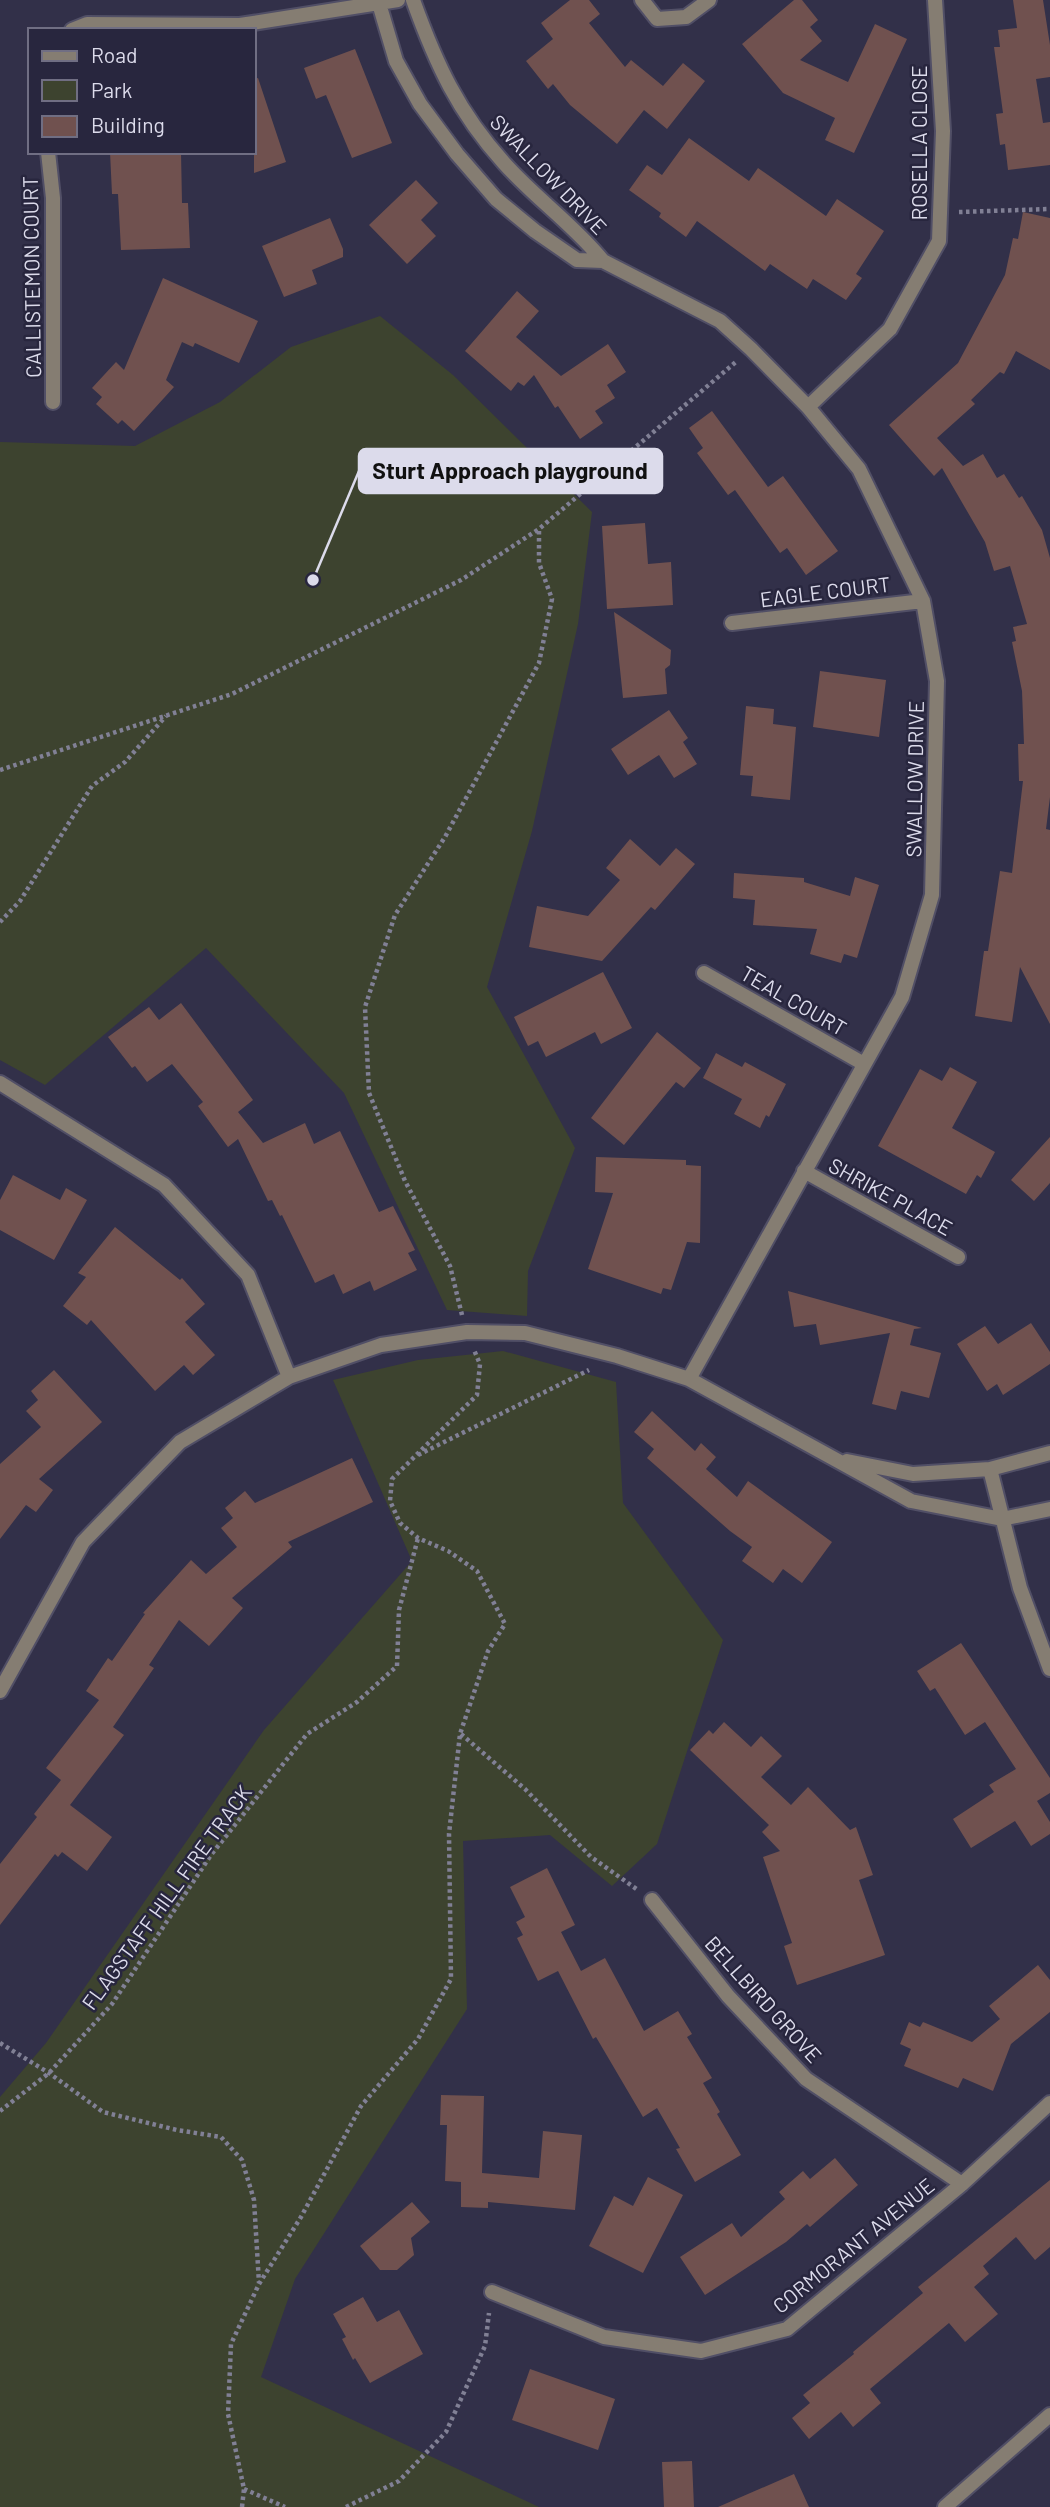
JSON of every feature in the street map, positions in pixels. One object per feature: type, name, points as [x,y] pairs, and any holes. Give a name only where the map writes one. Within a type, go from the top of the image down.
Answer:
[{"type":"street","points":[[77,28],[87,24],[240,25],[398,0]]},
{"type":"street","name":"SWALLOW DRIVE","points":[[413,0],[432,54],[468,119],[505,165],[585,238],[603,261],[720,321],[808,407],[859,469],[923,601],[937,681],[932,895],[902,997],[688,1379]]},
{"type":"street","points":[[642,0],[657,19],[686,17],[709,0]]},
{"type":"street","name":"ROSELLA CLOSE","points":[[808,407],[890,329],[939,241],[943,131],[935,0]]},
{"type":"street","name":"SWALLOW DRIVE","points":[[378,2],[396,61],[420,104],[457,154],[496,199],[535,231],[577,260],[603,261]]},
{"type":"street","name":"CALLISTEMON COURT","points":[[48,154],[53,198],[53,402]]},
{"type":"street","name":"EAGLE COURT","points":[[732,623],[923,601]]},
{"type":"street","name":"TEAL COURT","points":[[704,973],[864,1064]]},
{"type":"street","points":[[0,1083],[164,1185],[248,1275],[289,1377]]},
{"type":"street","name":"SHRIKE PLACE","points":[[804,1171],[958,1257]]},
{"type":"street","points":[[0,1691],[83,1542],[180,1442],[289,1377],[381,1345],[467,1332],[525,1333],[617,1356],[688,1379],[911,1501],[1002,1520],[1050,1509]]},
{"type":"street","points":[[832,1458],[913,1474],[990,1469],[1050,1453]]},
{"type":"street","points":[[990,1469],[1020,1588],[1050,1669]]},
{"type":"street","name":"BELLBIRD GROVE","points":[[652,1900],[728,1996],[806,2079],[962,2184]]},
{"type":"street","name":"CORMORANT AVENUE","points":[[492,2292],[604,2337],[701,2351],[787,2329],[962,2184],[1050,2103]]},
{"type":"street","points":[[945,2507],[1050,2415]]},
{"type":"path","points":[[940,212],[1050,209]]},
{"type":"path","points":[[0,770],[232,694],[461,580],[539,529],[751,349]]},
{"type":"path","points":[[242,2507],[244,2489],[228,2414],[230,2344],[259,2284],[301,2217],[360,2106],[418,2039],[451,1979],[449,1834],[460,1734],[488,1651],[505,1624],[477,1571],[448,1551],[418,1538],[400,1523],[390,1502],[393,1479],[477,1395],[480,1364],[467,1332],[450,1266],[405,1181],[369,1093],[365,1007],[395,915],[445,837],[539,663],[552,598],[539,564],[539,529]]},
{"type":"path","points":[[0,922],[20,901],[92,786],[125,762],[166,715]]},
{"type":"path","points":[[414,1457],[617,1356]]},
{"type":"path","name":"FLAGSTAFF HILL FIRE TRACK","points":[[0,2111],[49,2073],[112,2004],[211,1855],[307,1734],[357,1702],[397,1666],[399,1610],[418,1538]]},
{"type":"path","points":[[460,1734],[525,1789],[591,1857],[652,1900]]},
{"type":"path","points":[[0,2043],[49,2073],[103,2112],[177,2130],[221,2137],[242,2160],[254,2200],[259,2284]]},
{"type":"path","points":[[346,2507],[358,2505],[399,2482],[446,2432],[485,2346],[492,2292]]},
{"type":"path","points":[[244,2489],[285,2507]]},
{"type":"green space","points":[[380,316],[453,375],[592,512],[578,624],[532,831],[487,987],[575,1148],[528,1271],[527,1316],[447,1310],[344,1093],[206,948],[45,1085],[0,1060],[0,442],[135,446],[220,402],[291,347]]},
{"type":"green space","points":[[503,1351],[616,1382],[623,1503],[723,1640],[657,1844],[612,1886],[550,1835],[463,1841],[467,2009],[295,2279],[261,2377],[539,2507],[0,2507],[0,2097],[46,2043],[264,1730],[412,1561],[333,1380],[418,1360]]},
{"type":"building","points":[[570,0],[589,0],[600,14],[589,23],[625,67],[631,60],[663,86],[683,63],[705,81],[667,129],[644,110],[617,144],[570,105],[553,84],[548,89],[526,61],[553,39],[541,23]]},
{"type":"building","points":[[794,0],[802,0],[818,20],[810,27],[822,41],[800,60],[848,82],[875,24],[907,39],[854,153],[825,140],[835,118],[783,93],[742,44]]},
{"type":"building","points":[[1013,0],[1043,0],[1050,45],[1050,77],[1036,79],[1043,123],[1050,122],[1050,165],[1008,170],[1005,144],[1000,145],[996,114],[1003,113],[994,47],[1000,47],[998,30],[1017,28]]},
{"type":"building","points":[[355,49],[392,143],[352,158],[326,95],[316,99],[304,68]]},
{"type":"building","points":[[256,78],[286,162],[254,173],[256,154]]},
{"type":"building","points":[[689,138],[749,181],[758,168],[826,216],[837,199],[884,231],[856,274],[862,278],[846,300],[813,279],[807,289],[770,264],[765,271],[697,221],[686,237],[659,217],[661,213],[629,190],[647,165],[662,175]]},
{"type":"building","points":[[110,154],[181,154],[182,203],[188,203],[190,248],[121,250],[118,194],[112,194]]},
{"type":"building","points":[[416,180],[438,203],[421,220],[436,236],[407,264],[369,225]]},
{"type":"building","points":[[1023,212],[1050,218],[1050,370],[1016,351],[1004,374],[1000,372],[971,400],[975,404],[937,438],[963,466],[983,454],[997,478],[1004,474],[1019,498],[1022,496],[1042,530],[1050,558],[1050,797],[1046,829],[1050,830],[1050,1024],[1020,967],[1012,1022],[975,1016],[984,951],[988,951],[1000,871],[1012,873],[1023,781],[1019,781],[1018,744],[1024,744],[1022,691],[1012,642],[1016,641],[1013,627],[1027,624],[1010,566],[994,571],[985,542],[942,468],[934,476],[889,425],[958,363],[1005,275],[1013,238],[1018,239]]},
{"type":"building","points":[[330,218],[343,249],[343,257],[312,270],[317,284],[284,297],[262,246]]},
{"type":"building","points":[[163,278],[258,321],[239,363],[195,343],[193,347],[182,342],[166,380],[174,387],[134,431],[122,420],[118,424],[96,404],[102,397],[92,388],[116,362],[124,370]]},
{"type":"building","points":[[517,291],[539,311],[516,337],[561,376],[608,344],[626,372],[607,385],[615,398],[595,411],[603,423],[580,439],[558,406],[555,408],[534,375],[524,386],[518,382],[511,391],[465,351]]},
{"type":"building","points":[[712,411],[768,487],[783,476],[838,551],[806,575],[787,548],[780,553],[735,490],[728,495],[697,453],[703,448],[689,428]]},
{"type":"building","points":[[645,523],[648,564],[671,562],[673,605],[607,609],[602,526]]},
{"type":"building","points":[[614,612],[671,650],[670,665],[665,669],[667,694],[623,698]]},
{"type":"building","points":[[820,671],[886,680],[879,737],[813,727]]},
{"type":"building","points":[[746,706],[774,709],[773,724],[796,727],[790,800],[751,796],[753,776],[740,775]]},
{"type":"building","points":[[669,710],[688,738],[683,742],[697,764],[674,778],[659,755],[628,775],[611,749]]},
{"type":"building","points":[[630,839],[660,866],[676,848],[695,864],[655,910],[651,907],[602,961],[529,947],[537,906],[588,916],[620,880],[606,868]]},
{"type":"building","points":[[734,873],[804,878],[804,882],[850,896],[855,877],[879,885],[857,958],[844,954],[841,963],[810,954],[817,929],[753,925],[755,900],[733,898]]},
{"type":"building","points":[[603,972],[632,1028],[601,1044],[595,1032],[546,1057],[538,1041],[528,1046],[514,1017]]},
{"type":"building","points":[[181,1003],[253,1100],[238,1112],[263,1143],[305,1123],[314,1144],[340,1131],[379,1212],[393,1206],[415,1250],[408,1253],[417,1270],[374,1291],[370,1281],[343,1294],[334,1274],[315,1283],[282,1215],[280,1216],[272,1200],[268,1201],[238,1139],[228,1147],[198,1106],[203,1102],[172,1064],[147,1082],[135,1066],[132,1068],[108,1037],[149,1007],[159,1020]]},
{"type":"building","points":[[657,1032],[701,1068],[684,1088],[676,1082],[624,1145],[591,1118]]},
{"type":"building","points":[[716,1053],[742,1067],[745,1062],[786,1084],[769,1117],[766,1115],[760,1128],[734,1114],[742,1099],[703,1078]]},
{"type":"building","points":[[950,1067],[977,1082],[952,1128],[995,1152],[981,1178],[977,1175],[966,1194],[878,1146],[920,1069],[942,1081]]},
{"type":"building","points":[[1050,1137],[1050,1183],[1034,1201],[1011,1180]]},
{"type":"building","points":[[596,1157],[686,1160],[686,1165],[701,1166],[700,1243],[687,1242],[671,1290],[663,1288],[661,1294],[588,1269],[613,1193],[595,1192]]},
{"type":"building","points":[[13,1175],[60,1200],[66,1188],[87,1200],[54,1260],[0,1230],[0,1200]]},
{"type":"building","points":[[115,1227],[180,1280],[182,1278],[205,1304],[185,1322],[215,1355],[193,1375],[184,1365],[155,1391],[91,1320],[87,1325],[63,1306],[86,1277],[78,1273]]},
{"type":"building","points":[[788,1291],[922,1328],[914,1329],[910,1345],[941,1353],[929,1398],[901,1391],[896,1410],[872,1404],[890,1333],[820,1345],[816,1324],[794,1327]]},
{"type":"building","points":[[1031,1323],[1050,1352],[1050,1364],[1003,1395],[997,1384],[987,1391],[957,1344],[985,1326],[998,1344]]},
{"type":"building","points":[[54,1370],[102,1422],[39,1479],[53,1490],[36,1512],[26,1505],[0,1539],[0,1464],[41,1427],[26,1411],[38,1400],[31,1391]]},
{"type":"building","points":[[652,1411],[695,1451],[701,1443],[716,1457],[706,1469],[737,1497],[748,1481],[832,1542],[802,1583],[783,1569],[773,1583],[742,1561],[752,1547],[647,1458],[654,1449],[634,1432]]},
{"type":"building","points":[[352,1458],[373,1502],[288,1542],[292,1547],[232,1598],[243,1608],[209,1646],[179,1620],[149,1665],[154,1668],[113,1727],[124,1735],[70,1805],[112,1837],[87,1871],[62,1852],[58,1857],[55,1854],[0,1925],[0,1864],[37,1817],[34,1814],[61,1780],[46,1768],[99,1700],[86,1691],[108,1658],[112,1661],[145,1614],[143,1613],[191,1560],[206,1574],[237,1547],[221,1528],[233,1518],[225,1508],[245,1491],[255,1503]]},
{"type":"building","points":[[961,1643],[1050,1778],[1050,1793],[1037,1801],[1050,1822],[1050,1834],[1031,1846],[1015,1821],[971,1848],[953,1819],[994,1792],[989,1785],[1016,1769],[985,1722],[965,1735],[935,1688],[930,1691],[917,1671]]},
{"type":"building","points":[[724,1722],[751,1747],[761,1736],[782,1756],[761,1777],[791,1805],[808,1787],[850,1830],[856,1827],[873,1875],[859,1880],[885,1955],[797,1985],[784,1946],[792,1943],[763,1857],[780,1851],[762,1832],[769,1825],[690,1750],[709,1730],[713,1734]]},
{"type":"building","points":[[547,1868],[575,1925],[561,1932],[581,1971],[605,1958],[644,2031],[678,2011],[692,2034],[687,2037],[712,2078],[703,2083],[741,2155],[695,2182],[676,2149],[680,2148],[657,2108],[643,2117],[596,2037],[593,2039],[558,1971],[538,1981],[517,1938],[523,1935],[516,1922],[525,1917],[510,1887]]},
{"type":"building","points":[[1038,1965],[1050,1980],[1050,2012],[1011,2044],[993,2091],[963,2078],[958,2088],[904,2066],[911,2049],[900,2044],[909,2022],[920,2027],[923,2022],[972,2042],[1000,2019],[989,2006]]},
{"type":"building","points":[[441,2095],[484,2096],[482,2173],[539,2178],[543,2131],[582,2135],[575,2210],[488,2202],[488,2208],[461,2207],[461,2182],[445,2181],[447,2125],[440,2125]]},
{"type":"building","points":[[835,2158],[858,2185],[810,2227],[807,2224],[786,2242],[705,2295],[680,2257],[732,2223],[741,2237],[785,2199],[779,2192],[803,2171],[810,2179]]},
{"type":"building","points":[[648,2177],[683,2195],[643,2273],[589,2246],[614,2196],[633,2206]]},
{"type":"building","points":[[1050,2180],[1050,2247],[1035,2260],[1016,2237],[983,2266],[989,2274],[974,2287],[998,2314],[965,2342],[949,2323],[870,2389],[881,2403],[853,2427],[841,2412],[809,2439],[792,2418],[810,2403],[803,2395],[923,2293],[918,2287]]},
{"type":"building","points":[[412,2202],[430,2222],[411,2238],[414,2255],[397,2270],[380,2270],[360,2246]]},
{"type":"building","points":[[363,2297],[377,2322],[399,2310],[423,2354],[370,2383],[355,2358],[353,2360],[342,2339],[346,2337],[333,2314]]},
{"type":"building","points":[[530,2369],[615,2399],[598,2450],[512,2420]]},
{"type":"building","points":[[692,2461],[694,2507],[664,2507],[662,2462]]},
{"type":"building","points":[[794,2474],[809,2507],[718,2507]]},
{"type":"place","name":"Sturt Approach playground","points":[[313,580]]}]
